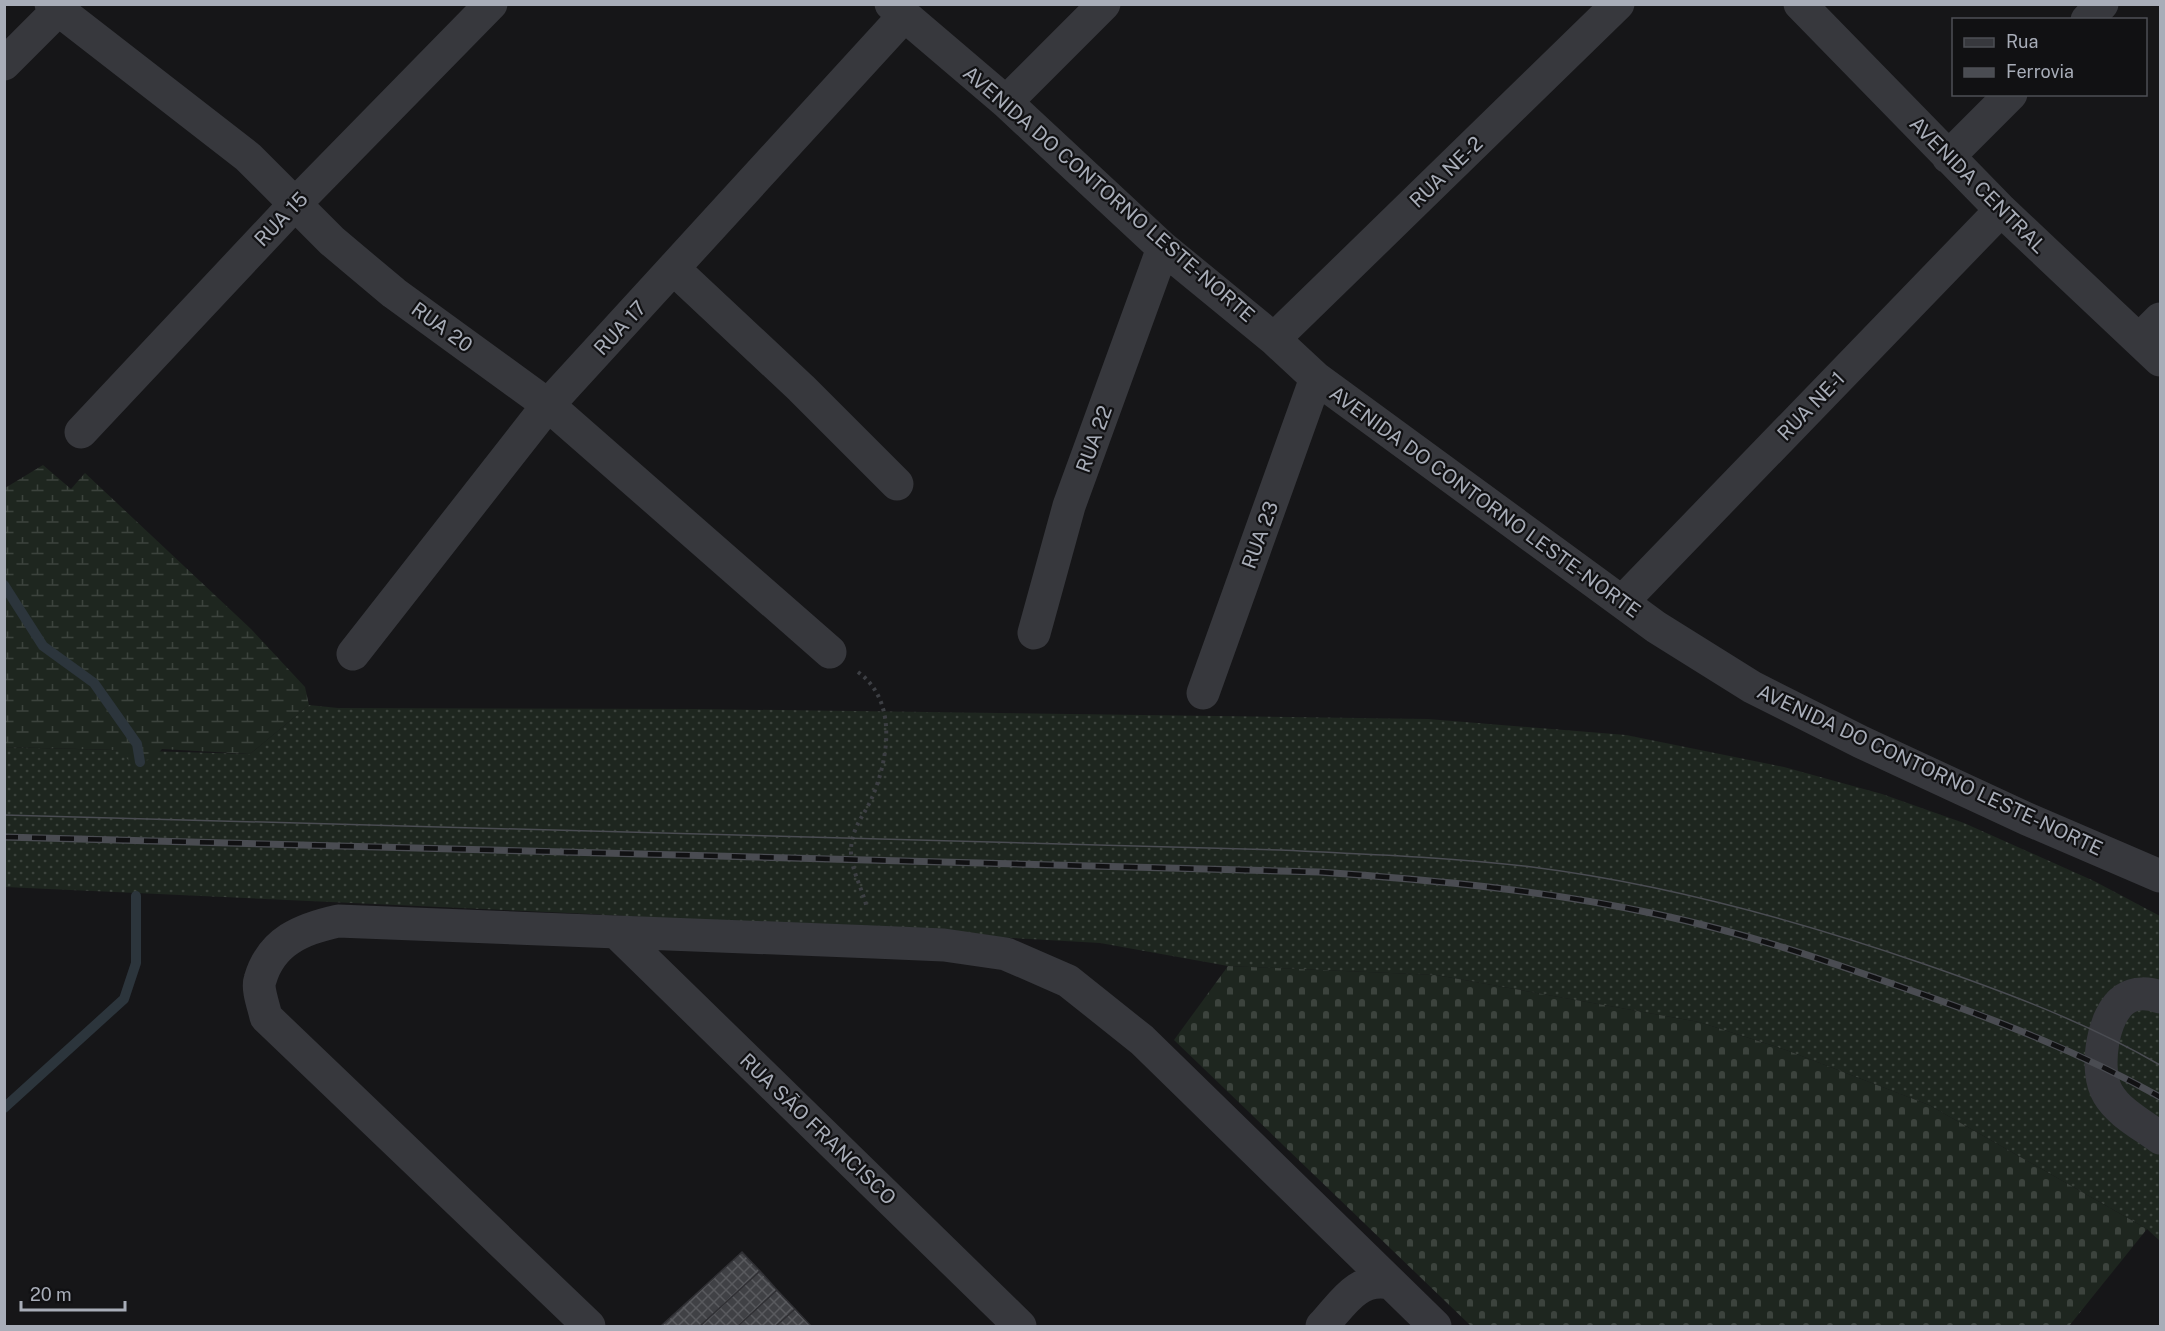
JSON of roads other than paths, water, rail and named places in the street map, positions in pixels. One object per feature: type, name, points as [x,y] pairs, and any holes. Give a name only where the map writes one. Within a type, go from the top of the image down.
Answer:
[{"type":"street","points":[[1006,102],[1104,4]]},
{"type":"street","name":"RUA NE-2","points":[[1274,339],[1618,4]]},
{"type":"street","name":"AVENIDA CENTRAL","points":[[1800,4],[2001,210],[2153,340]]},
{"type":"street","points":[[2089,18],[2102,4]]},
{"type":"street","points":[[4,64],[58,6]]},
{"type":"street","name":"RUA 20","points":[[58,6],[248,157],[332,241],[394,293],[548,405],[830,652]]},
{"type":"street","name":"RUA 15","points":[[81,432],[296,203],[488,7]]},
{"type":"street","name":"AVENIDA DO CONTORNO LESTE-NORTE","points":[[897,10],[1006,102],[1163,248],[1274,339],[1316,378],[1656,627],[1752,687],[1862,742],[2027,819],[2160,876]]},
{"type":"street","name":"RUA 17","points":[[353,654],[548,405],[675,270],[897,10]]},
{"type":"street","points":[[1948,157],[2009,96]]},
{"type":"street","name":"RUA NE-1","points":[[1622,602],[2001,210]]},
{"type":"street","name":"RUA 22","points":[[1034,633],[1069,506],[1163,248]]},
{"type":"street","points":[[675,270],[801,388],[897,484]]},
{"type":"street","name":"RUA 23","points":[[1203,693],[1316,378]]},
{"type":"street","points":[[589,1326],[266,1017],[259,981],[277,949],[303,929],[338,921],[944,945],[1006,954],[1068,981],[1142,1040],[1435,1326]]},
{"type":"street","name":"RUA SÃO FRANCISCO","points":[[616,932],[1020,1326]]},
{"type":"street","points":[[2160,997],[2137,994],[2124,1000],[2115,1009],[2104,1036],[2101,1066],[2102,1082],[2113,1102],[2160,1138]]},
{"type":"street","points":[[1322,1326],[1360,1285],[1370,1281],[1390,1283]]},
{"type":"waterway","points":[[4,585],[43,646],[94,683],[137,744],[140,762]]},
{"type":"waterway","points":[[4,1108],[124,999],[136,963],[136,896]]},
{"type":"tram line","points":[[4,815],[1280,850],[1438,858],[1532,867],[1632,883],[1731,905],[1876,948],[2015,997],[2103,1035],[2160,1065]]},
{"type":"railway","points":[[4,837],[1319,872],[1488,887],[1572,898],[1656,914],[1783,947],[2004,1024],[2099,1065],[2160,1097]]}]
